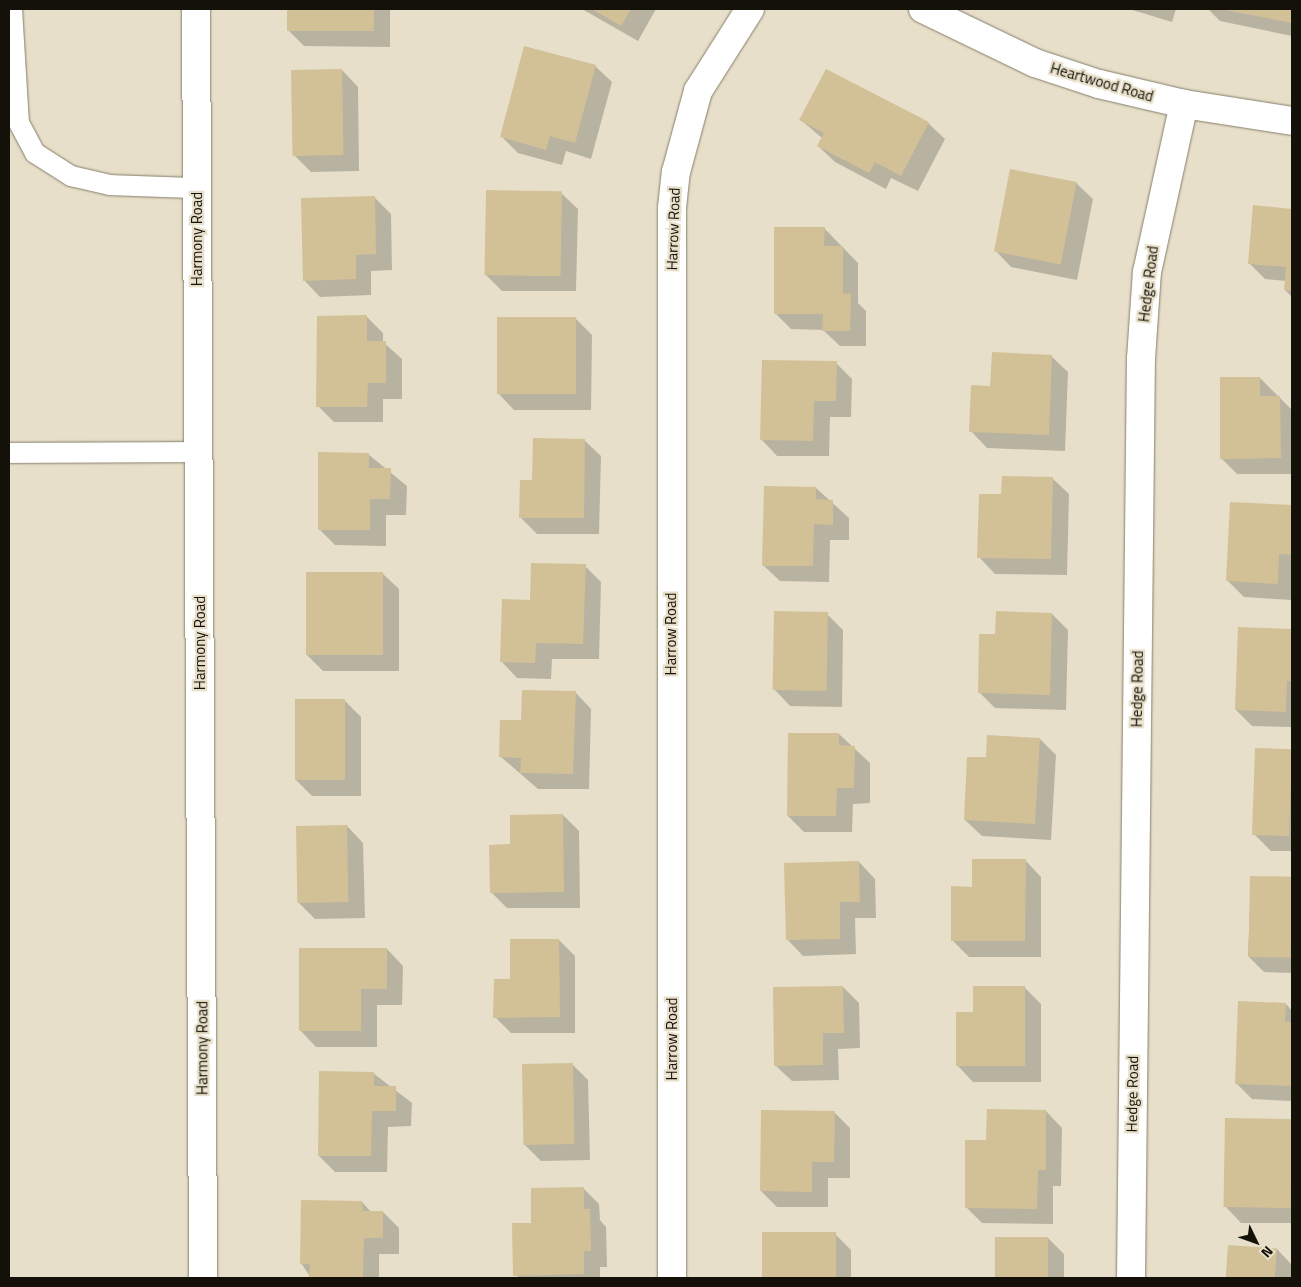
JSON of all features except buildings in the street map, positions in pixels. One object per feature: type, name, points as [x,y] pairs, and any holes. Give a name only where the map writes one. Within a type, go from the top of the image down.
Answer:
[{"type":"street","name":"Harmony Road","points":[[196,9],[203,1278]]},
{"type":"street","name":"Harrow Road","points":[[672,1278],[672,208],[676,172],[698,91],[750,9]]},
{"type":"street","name":"Heartwood Road","points":[[923,9],[1035,63],[1184,104],[1292,121]]},
{"type":"street","name":"Hedge Road","points":[[1131,1278],[1140,359],[1147,272],[1184,104]]},
{"type":"lane","points":[[12,9],[19,123],[35,153],[71,176],[110,185],[197,188]]},
{"type":"lane","points":[[9,453],[198,452]]}]
